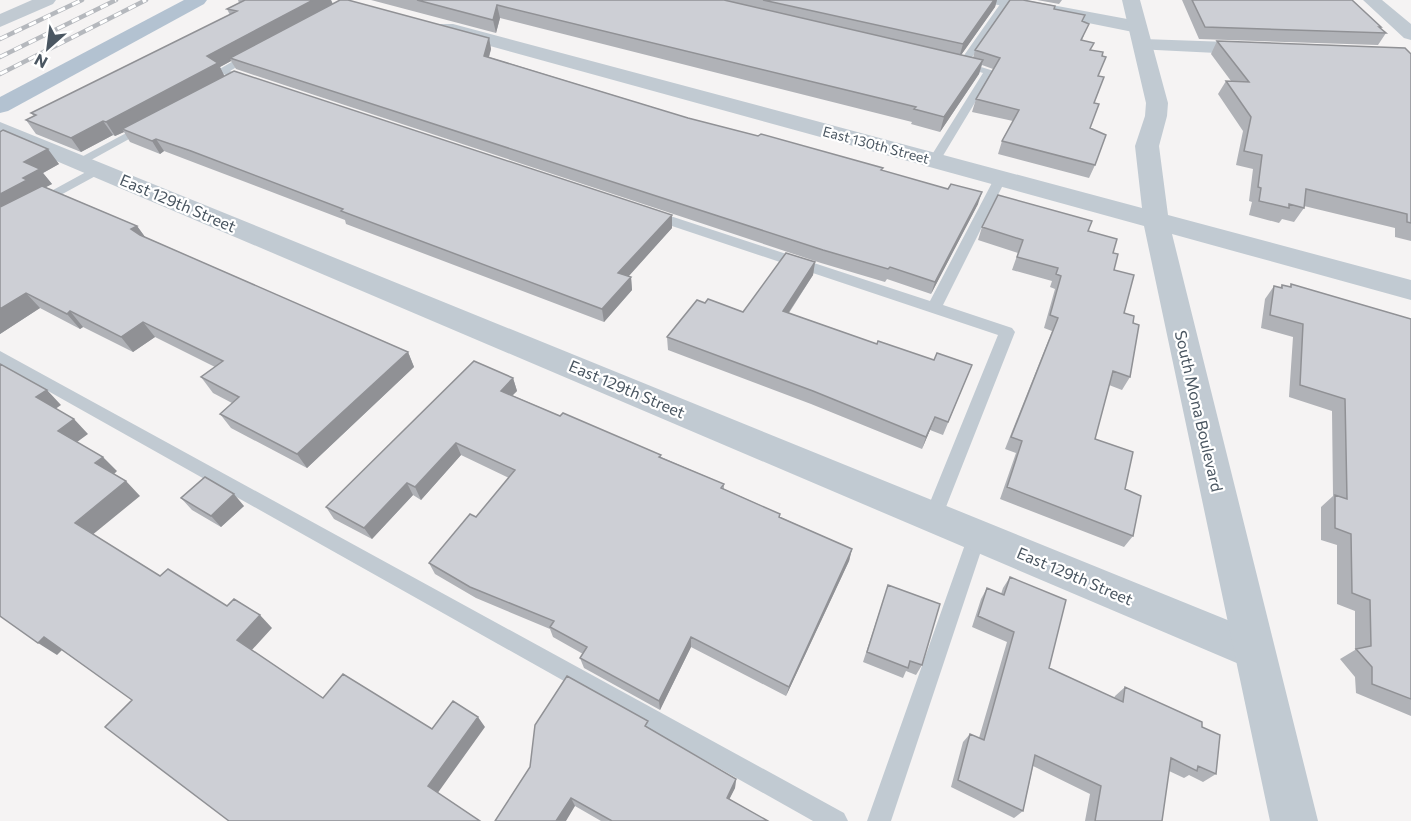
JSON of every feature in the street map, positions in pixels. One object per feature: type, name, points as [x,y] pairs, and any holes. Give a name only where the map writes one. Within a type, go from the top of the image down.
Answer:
[{"type":"main road","points":[[0,106],[198,0]]},
{"type":"street","points":[[0,21],[47,0]]},
{"type":"street","name":"South Mona Boulevard","points":[[1131,0],[1157,103],[1156,116],[1147,146],[1156,221],[1294,821]]},
{"type":"street","points":[[1372,0],[1411,34]]},
{"type":"street","points":[[1002,1],[1140,36],[1271,49]]},
{"type":"street","name":"East 130th Street","points":[[430,24],[1411,290]]},
{"type":"street","name":"East 129th Street","points":[[0,129],[1253,650]]},
{"type":"lane","points":[[962,65],[1002,1]]},
{"type":"lane","points":[[261,50],[221,71],[261,84]]},
{"type":"lane","points":[[934,161],[989,71],[950,62]]},
{"type":"lane","points":[[218,87],[238,77]]},
{"type":"lane","points":[[0,224],[158,119]]},
{"type":"lane","points":[[934,308],[1000,179]]},
{"type":"lane","points":[[642,211],[1007,332],[933,517]]},
{"type":"lane","points":[[0,357],[836,821]]},
{"type":"lane","points":[[879,821],[977,536]]},
{"type":"building","points":[[245,0],[313,0],[207,56],[218,63],[71,138],[26,120],[36,115],[31,113],[237,11],[227,9]]},
{"type":"building","points":[[340,0],[348,0],[489,38],[484,56],[688,118],[758,136],[761,134],[883,168],[881,170],[948,189],[951,184],[982,192],[935,282],[890,267],[888,269],[823,250],[230,58]]},
{"type":"building","points":[[417,0],[724,0],[983,60],[944,117],[914,109],[916,107],[497,5],[493,20]]},
{"type":"building","points":[[763,0],[994,0],[963,44]]},
{"type":"building","points":[[1010,0],[1055,6],[1054,9],[1085,15],[1082,21],[1089,24],[1081,40],[1094,43],[1090,50],[1103,52],[1102,56],[1106,57],[1098,76],[1104,77],[1094,103],[1099,104],[1090,128],[1106,135],[1095,165],[1002,141],[1019,110],[976,99],[1000,58],[975,50]]},
{"type":"building","points":[[1192,0],[1352,0],[1386,33],[1205,27]]},
{"type":"building","points":[[1217,41],[1405,48],[1411,54],[1411,223],[1407,222],[1407,214],[1306,189],[1304,208],[1289,204],[1289,208],[1259,201],[1261,188],[1258,187],[1262,155],[1244,151],[1251,117],[1226,81],[1249,82]]},
{"type":"building","points":[[234,71],[672,215],[618,273],[631,277],[602,309],[341,211],[343,209],[191,151],[156,139],[152,141],[122,129]]},
{"type":"building","points":[[3,130],[48,149],[24,162],[40,169],[23,178],[27,180],[0,194],[0,132]]},
{"type":"building","points":[[42,186],[137,226],[131,229],[140,235],[408,352],[297,454],[220,414],[239,397],[201,377],[223,361],[143,322],[121,337],[70,311],[67,314],[26,293],[0,309],[0,207]]},
{"type":"building","points":[[998,195],[1092,221],[1088,231],[1117,239],[1113,253],[1118,254],[1114,270],[1134,275],[1124,313],[1134,316],[1133,323],[1139,325],[1130,377],[1113,371],[1095,439],[1133,452],[1125,489],[1141,496],[1133,536],[1007,487],[1022,441],[1011,437],[1058,318],[1050,315],[1061,276],[1056,274],[1058,268],[1017,257],[1023,240],[982,227]]},
{"type":"building","points":[[786,253],[815,262],[783,311],[877,344],[878,341],[934,360],[937,353],[972,365],[948,422],[935,417],[926,437],[813,391],[667,337],[697,300],[705,303],[708,299],[743,312]]},
{"type":"building","points":[[1291,284],[1411,319],[1411,699],[1372,684],[1372,667],[1356,649],[1371,646],[1370,600],[1352,593],[1351,534],[1335,528],[1335,495],[1347,499],[1345,399],[1300,385],[1303,324],[1270,315],[1274,286],[1291,287]]},
{"type":"building","points":[[474,361],[513,378],[501,391],[560,416],[563,413],[661,455],[659,457],[724,484],[721,488],[780,514],[779,517],[852,549],[789,687],[691,637],[659,701],[580,658],[587,647],[550,627],[554,621],[470,587],[429,563],[470,514],[476,517],[515,470],[456,443],[415,487],[407,483],[364,528],[326,507]]},
{"type":"building","points":[[0,364],[47,390],[36,397],[74,419],[58,431],[103,457],[95,463],[126,481],[75,523],[160,576],[168,569],[227,606],[234,599],[260,615],[237,640],[323,698],[343,674],[432,729],[453,701],[478,717],[428,786],[480,821],[229,821],[105,727],[132,700],[44,637],[38,643],[0,616]]},
{"type":"building","points":[[205,477],[234,494],[211,516],[181,498]]},
{"type":"building","points":[[1010,577],[1066,600],[1049,668],[1123,702],[1125,687],[1202,722],[1202,727],[1220,735],[1216,774],[1198,766],[1197,771],[1171,758],[1162,821],[1095,821],[1101,786],[1035,755],[1023,811],[958,780],[970,734],[984,740],[1014,632],[978,616],[987,588],[1004,595]]},
{"type":"building","points":[[888,585],[940,604],[922,665],[910,661],[908,668],[867,652]]},
{"type":"building","points":[[567,676],[648,721],[645,726],[736,779],[727,798],[768,821],[612,821],[571,798],[556,821],[495,821],[530,767],[535,725]]},
{"type":"railway","points":[[0,39],[82,0]]},
{"type":"railway","points":[[0,57],[116,0]]},
{"type":"railway","points":[[0,74],[146,0]]}]
